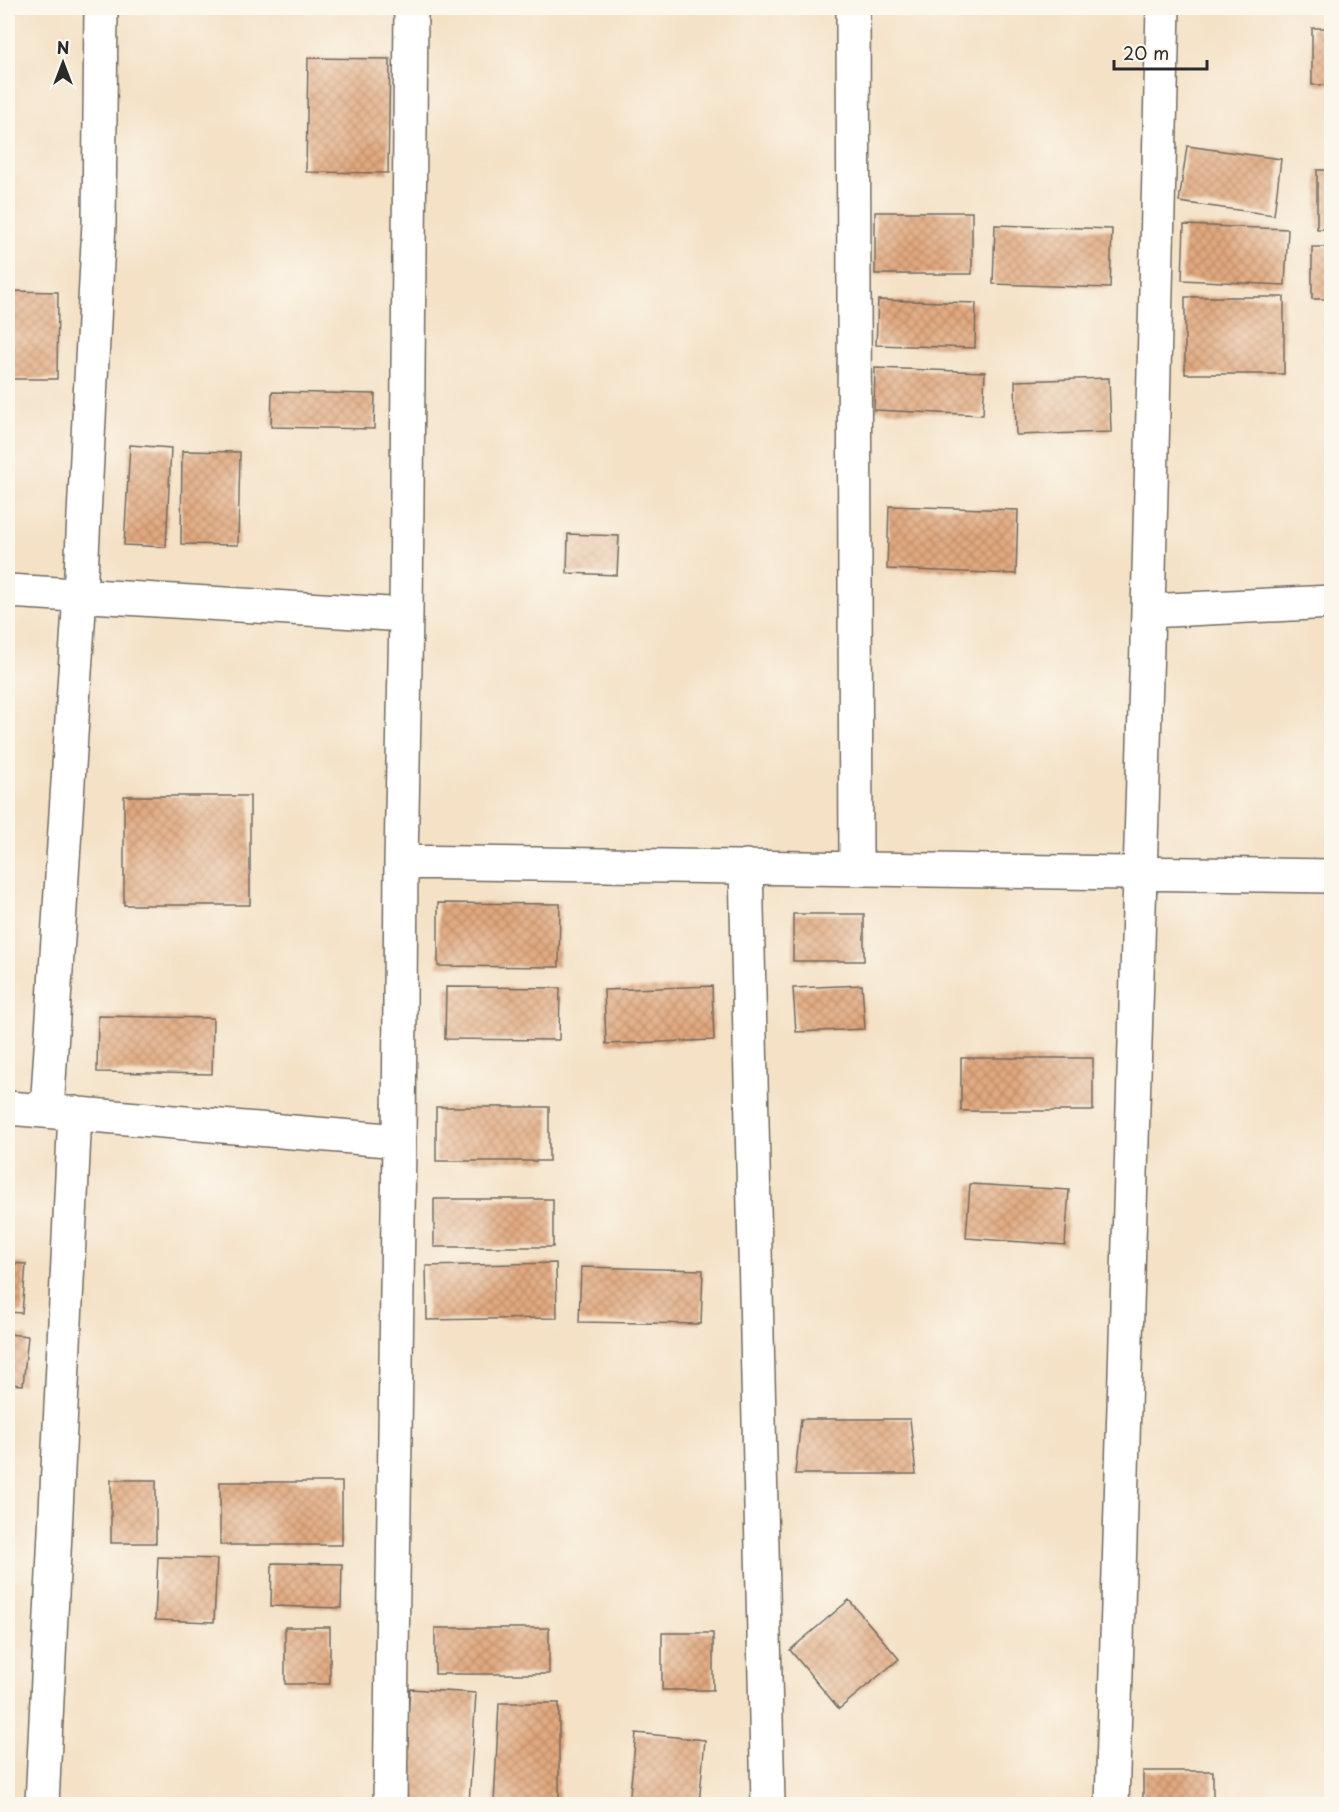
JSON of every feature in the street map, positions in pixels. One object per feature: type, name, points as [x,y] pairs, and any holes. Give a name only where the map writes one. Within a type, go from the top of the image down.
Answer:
[{"type":"street","points":[[42,1804],[61,1112],[80,594],[99,223],[101,8]]},
{"type":"street","points":[[390,1804],[406,615],[411,8]]},
{"type":"street","points":[[853,8],[856,867]]},
{"type":"street","points":[[1112,1804],[1148,611],[1163,8]]},
{"type":"street","points":[[8,591],[406,615]]},
{"type":"street","points":[[1148,611],[1332,602]]},
{"type":"street","points":[[401,862],[856,867],[1332,876]]},
{"type":"street","points":[[746,866],[768,1804]]},
{"type":"street","points":[[8,1108],[399,1141]]},
{"type":"building","points":[[1312,28],[1332,28],[1332,85],[1312,85]]},
{"type":"building","points":[[308,58],[390,59],[388,173],[306,172]]},
{"type":"building","points":[[1187,146],[1281,159],[1274,215],[1179,202]]},
{"type":"building","points":[[1317,170],[1332,170],[1332,229],[1317,229]]},
{"type":"building","points":[[875,212],[972,212],[972,274],[875,274]]},
{"type":"building","points":[[995,225],[1112,229],[1110,288],[993,284]]},
{"type":"building","points":[[1184,225],[1288,229],[1285,285],[1182,280]]},
{"type":"building","points":[[1312,247],[1332,247],[1332,299],[1312,299]]},
{"type":"building","points":[[8,291],[58,292],[57,379],[8,379]]},
{"type":"building","points":[[1185,297],[1284,297],[1284,374],[1185,374]]},
{"type":"building","points":[[878,300],[976,303],[975,348],[876,345]]},
{"type":"building","points":[[875,368],[985,372],[983,415],[874,410]]},
{"type":"building","points":[[1109,378],[1111,432],[1016,435],[1015,381]]},
{"type":"building","points":[[272,392],[375,394],[374,429],[271,427]]},
{"type":"building","points":[[130,445],[171,448],[166,547],[124,545]]},
{"type":"building","points":[[182,451],[240,452],[238,545],[181,544]]},
{"type":"building","points":[[889,506],[1018,510],[1016,574],[887,569]]},
{"type":"building","points":[[568,534],[619,536],[617,575],[567,573]]},
{"type":"building","points":[[124,796],[250,796],[250,905],[124,905]]},
{"type":"building","points":[[438,903],[560,904],[559,967],[438,966]]},
{"type":"building","points":[[793,914],[864,914],[864,961],[793,961]]},
{"type":"building","points":[[862,985],[865,1029],[796,1032],[793,988]]},
{"type":"building","points":[[712,986],[714,1040],[606,1044],[604,990]]},
{"type":"building","points":[[446,987],[560,988],[559,1040],[445,1039]]},
{"type":"building","points":[[98,1016],[213,1018],[212,1074],[97,1072]]},
{"type":"building","points":[[961,1058],[1093,1058],[1093,1111],[961,1111]]},
{"type":"building","points":[[436,1107],[549,1107],[549,1161],[436,1161]]},
{"type":"building","points":[[970,1184],[1069,1190],[1065,1245],[966,1238]]},
{"type":"building","points":[[434,1199],[553,1199],[553,1247],[434,1247]]},
{"type":"building","points":[[8,1263],[26,1264],[22,1313],[8,1312]]},
{"type":"building","points":[[556,1263],[557,1318],[427,1320],[426,1266]]},
{"type":"building","points":[[581,1267],[703,1270],[701,1324],[579,1322]]},
{"type":"building","points":[[8,1334],[28,1336],[23,1385],[8,1384]]},
{"type":"building","points":[[801,1419],[910,1419],[916,1474],[795,1474]]},
{"type":"building","points":[[111,1480],[156,1480],[156,1543],[111,1543]]},
{"type":"building","points":[[220,1482],[342,1482],[342,1545],[220,1545]]},
{"type":"building","points":[[158,1557],[217,1559],[214,1622],[155,1620]]},
{"type":"building","points":[[272,1563],[342,1564],[341,1608],[271,1606]]},
{"type":"building","points":[[849,1600],[899,1659],[839,1709],[790,1650]]},
{"type":"building","points":[[285,1627],[330,1627],[330,1684],[285,1684]]},
{"type":"building","points":[[435,1628],[549,1628],[549,1674],[435,1674]]},
{"type":"building","points":[[662,1633],[713,1633],[713,1690],[662,1690]]},
{"type":"building","points":[[410,1689],[476,1693],[469,1804],[402,1804]]},
{"type":"building","points":[[499,1703],[559,1703],[559,1804],[494,1804]]},
{"type":"building","points":[[636,1733],[705,1740],[699,1804],[629,1804]]},
{"type":"building","points":[[1143,1771],[1213,1771],[1213,1804],[1143,1804]]}]
